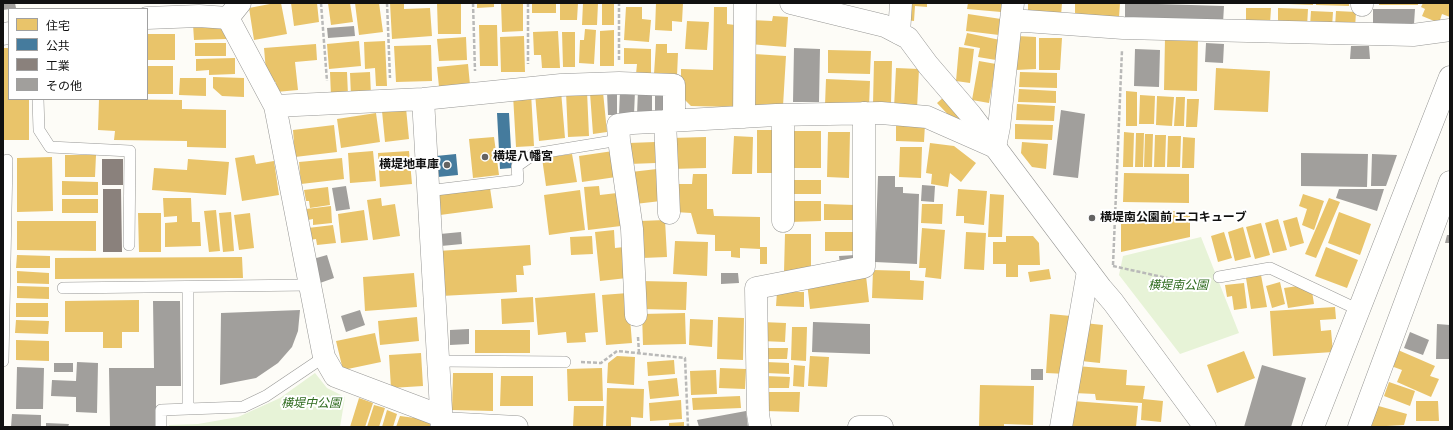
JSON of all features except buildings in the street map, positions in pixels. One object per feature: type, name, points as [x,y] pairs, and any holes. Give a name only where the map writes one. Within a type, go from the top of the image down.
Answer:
[{"type":"street","points":[[744,117],[745,3]]},
{"type":"street","points":[[790,3],[885,26],[908,38],[928,65],[971,115],[1088,271],[1114,302],[1205,427]]},
{"type":"street","points":[[899,33],[901,3]]},
{"type":"street","points":[[148,18],[199,16],[234,10],[275,106],[324,357],[336,376],[442,422],[517,427]]},
{"type":"street","points":[[995,147],[999,127],[1012,12],[1123,28],[1413,35],[1450,30]]},
{"type":"street","points":[[1313,427],[1450,77]]},
{"type":"street","points":[[275,106],[423,100],[561,84],[674,84],[669,121],[669,213]]},
{"type":"street","points":[[423,100],[427,191],[442,422]]},
{"type":"street","points":[[760,427],[758,414],[756,288],[864,267],[864,113]]},
{"type":"street","points":[[636,315],[632,229],[618,140],[618,125],[783,115],[881,113],[927,117],[995,147]]},
{"type":"street","points":[[783,115],[783,221]]},
{"type":"street","points":[[1359,427],[1450,182]]},
{"type":"street","points":[[1061,427],[1088,271]]},
{"type":"street","points":[[859,427],[882,427]]},
{"type":"lane","points":[[38,100],[39,130],[50,147],[130,151],[129,246]]},
{"type":"lane","points":[[427,191],[518,180],[517,166],[534,154],[618,140]]},
{"type":"lane","points":[[3,361],[7,160]]},
{"type":"lane","points":[[1219,277],[1270,268],[1359,310]]},
{"type":"lane","points":[[63,288],[310,286]]},
{"type":"lane","points":[[188,287],[188,409]]},
{"type":"lane","points":[[161,427],[161,410],[243,407],[266,396],[324,357]]},
{"type":"lane","points":[[438,361],[565,362]]},
{"type":"path","points":[[321,3],[328,103]]},
{"type":"path","points":[[387,3],[390,101]]},
{"type":"path","points":[[473,3],[476,94]]},
{"type":"path","points":[[528,3],[528,88]]},
{"type":"path","points":[[619,83],[620,3]]},
{"type":"path","points":[[1101,288],[1113,266],[1123,28]]},
{"type":"path","points":[[1113,266],[1185,282],[1219,277]]},
{"type":"path","points":[[565,362],[601,363],[617,351],[685,358],[688,427]]},
{"type":"green space","name":"横堤南公園","points":[[1201,237],[1239,333],[1180,354],[1119,275],[1123,256]]},
{"type":"green space","name":"横堤中公園","points":[[315,373],[327,388],[345,397],[340,427],[169,427],[169,425],[198,424],[238,417],[280,398]]},
{"type":"place","name":"横堤八幡宮","points":[[485,157]]},
{"type":"place","name":"横堤地車庫","points":[[447,165]]},
{"type":"place","name":"横堤南公園前 エコキューブ","points":[[1092,218]]}]
